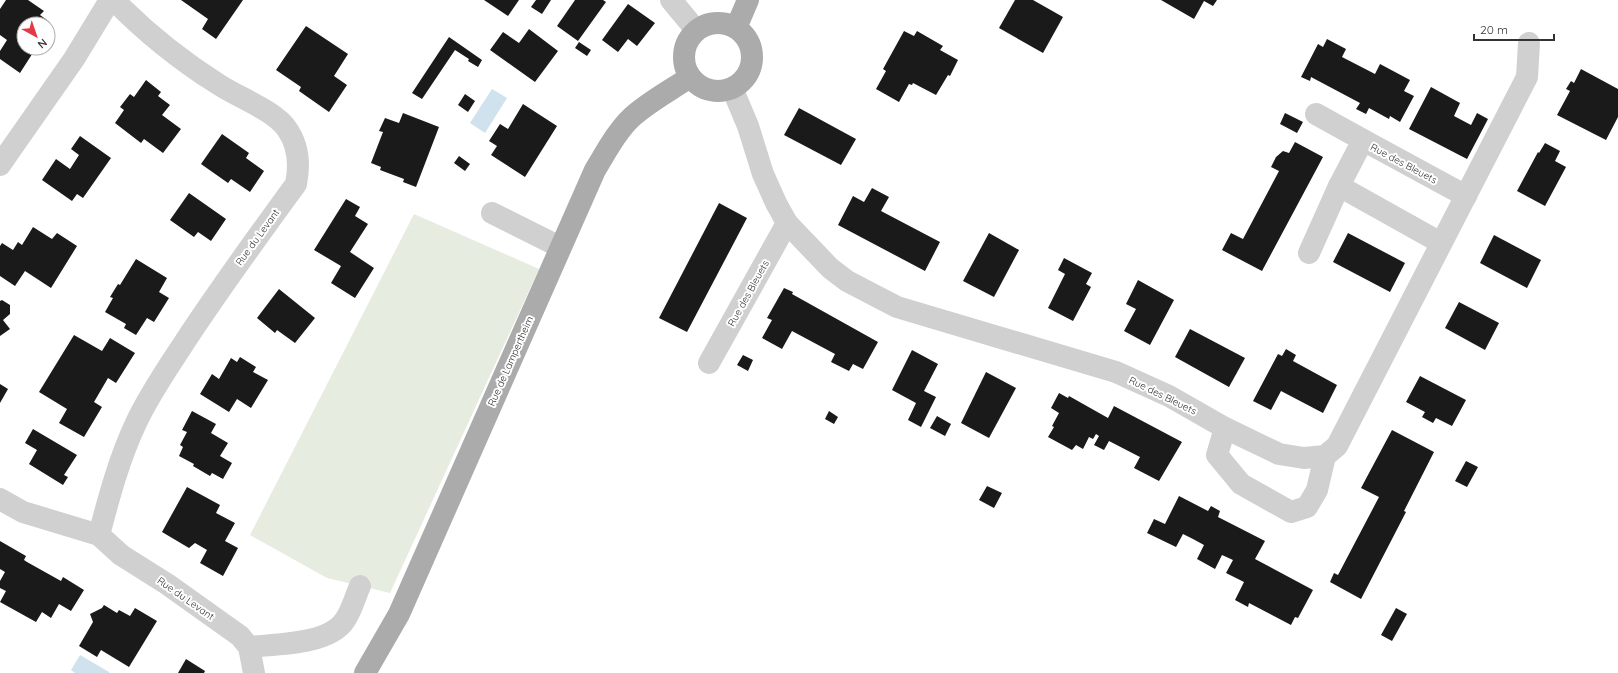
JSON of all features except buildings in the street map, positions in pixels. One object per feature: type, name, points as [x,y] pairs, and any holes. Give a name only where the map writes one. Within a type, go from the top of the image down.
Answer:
[{"type":"main road","points":[[736,28],[748,0]]},
{"type":"main road","points":[[717,22],[730,24],[736,28],[749,42],[752,55],[751,67],[743,80],[732,88],[720,91],[706,89],[690,77],[684,58],[686,45],[696,30],[705,25],[717,22]]},
{"type":"main road","name":"Rue de Lampertheim","points":[[365,673],[399,614],[595,170],[611,143],[631,118],[653,101],[690,77]]},
{"type":"street","points":[[0,165],[74,59],[110,0]]},
{"type":"street","name":"Rue du Levant","points":[[99,535],[123,454],[136,423],[154,389],[214,296],[296,184],[299,170],[298,155],[293,142],[286,128],[273,115],[219,85],[181,59],[148,33],[114,0]]},
{"type":"street","points":[[671,0],[696,30]]},
{"type":"street","points":[[1225,428],[1216,455],[1241,484],[1291,512],[1307,507],[1316,490],[1324,456],[1337,446],[1527,77],[1528,43]]},
{"type":"street","name":"Rue des Bleuets","points":[[732,88],[748,126],[763,174],[776,203],[788,223],[830,268],[854,284],[897,307],[1116,372],[1169,396],[1225,428],[1279,454],[1304,458],[1324,456]]},
{"type":"street","points":[[1316,114],[1363,140]]},
{"type":"street","name":"Rue des Bleuets","points":[[1309,253],[1363,140],[1466,196]]},
{"type":"street","points":[[1340,186],[1441,243]]},
{"type":"street","points":[[492,213],[560,247]]},
{"type":"street","name":"Rue des Bleuets","points":[[709,363],[788,223]]},
{"type":"street","name":"Rue du Levant","points":[[0,499],[23,512],[99,535],[121,555],[167,584],[240,636],[249,647]]},
{"type":"street","points":[[254,673],[249,647],[311,640],[332,633],[345,621],[360,586]]},
{"type":"shaded area","points":[[414,214],[539,269],[390,593],[327,578],[250,535]]},
{"type":"water","points":[[492,89],[507,98],[485,133],[470,123]]},
{"type":"water","points":[[80,655],[109,673],[75,673],[71,670]]}]
